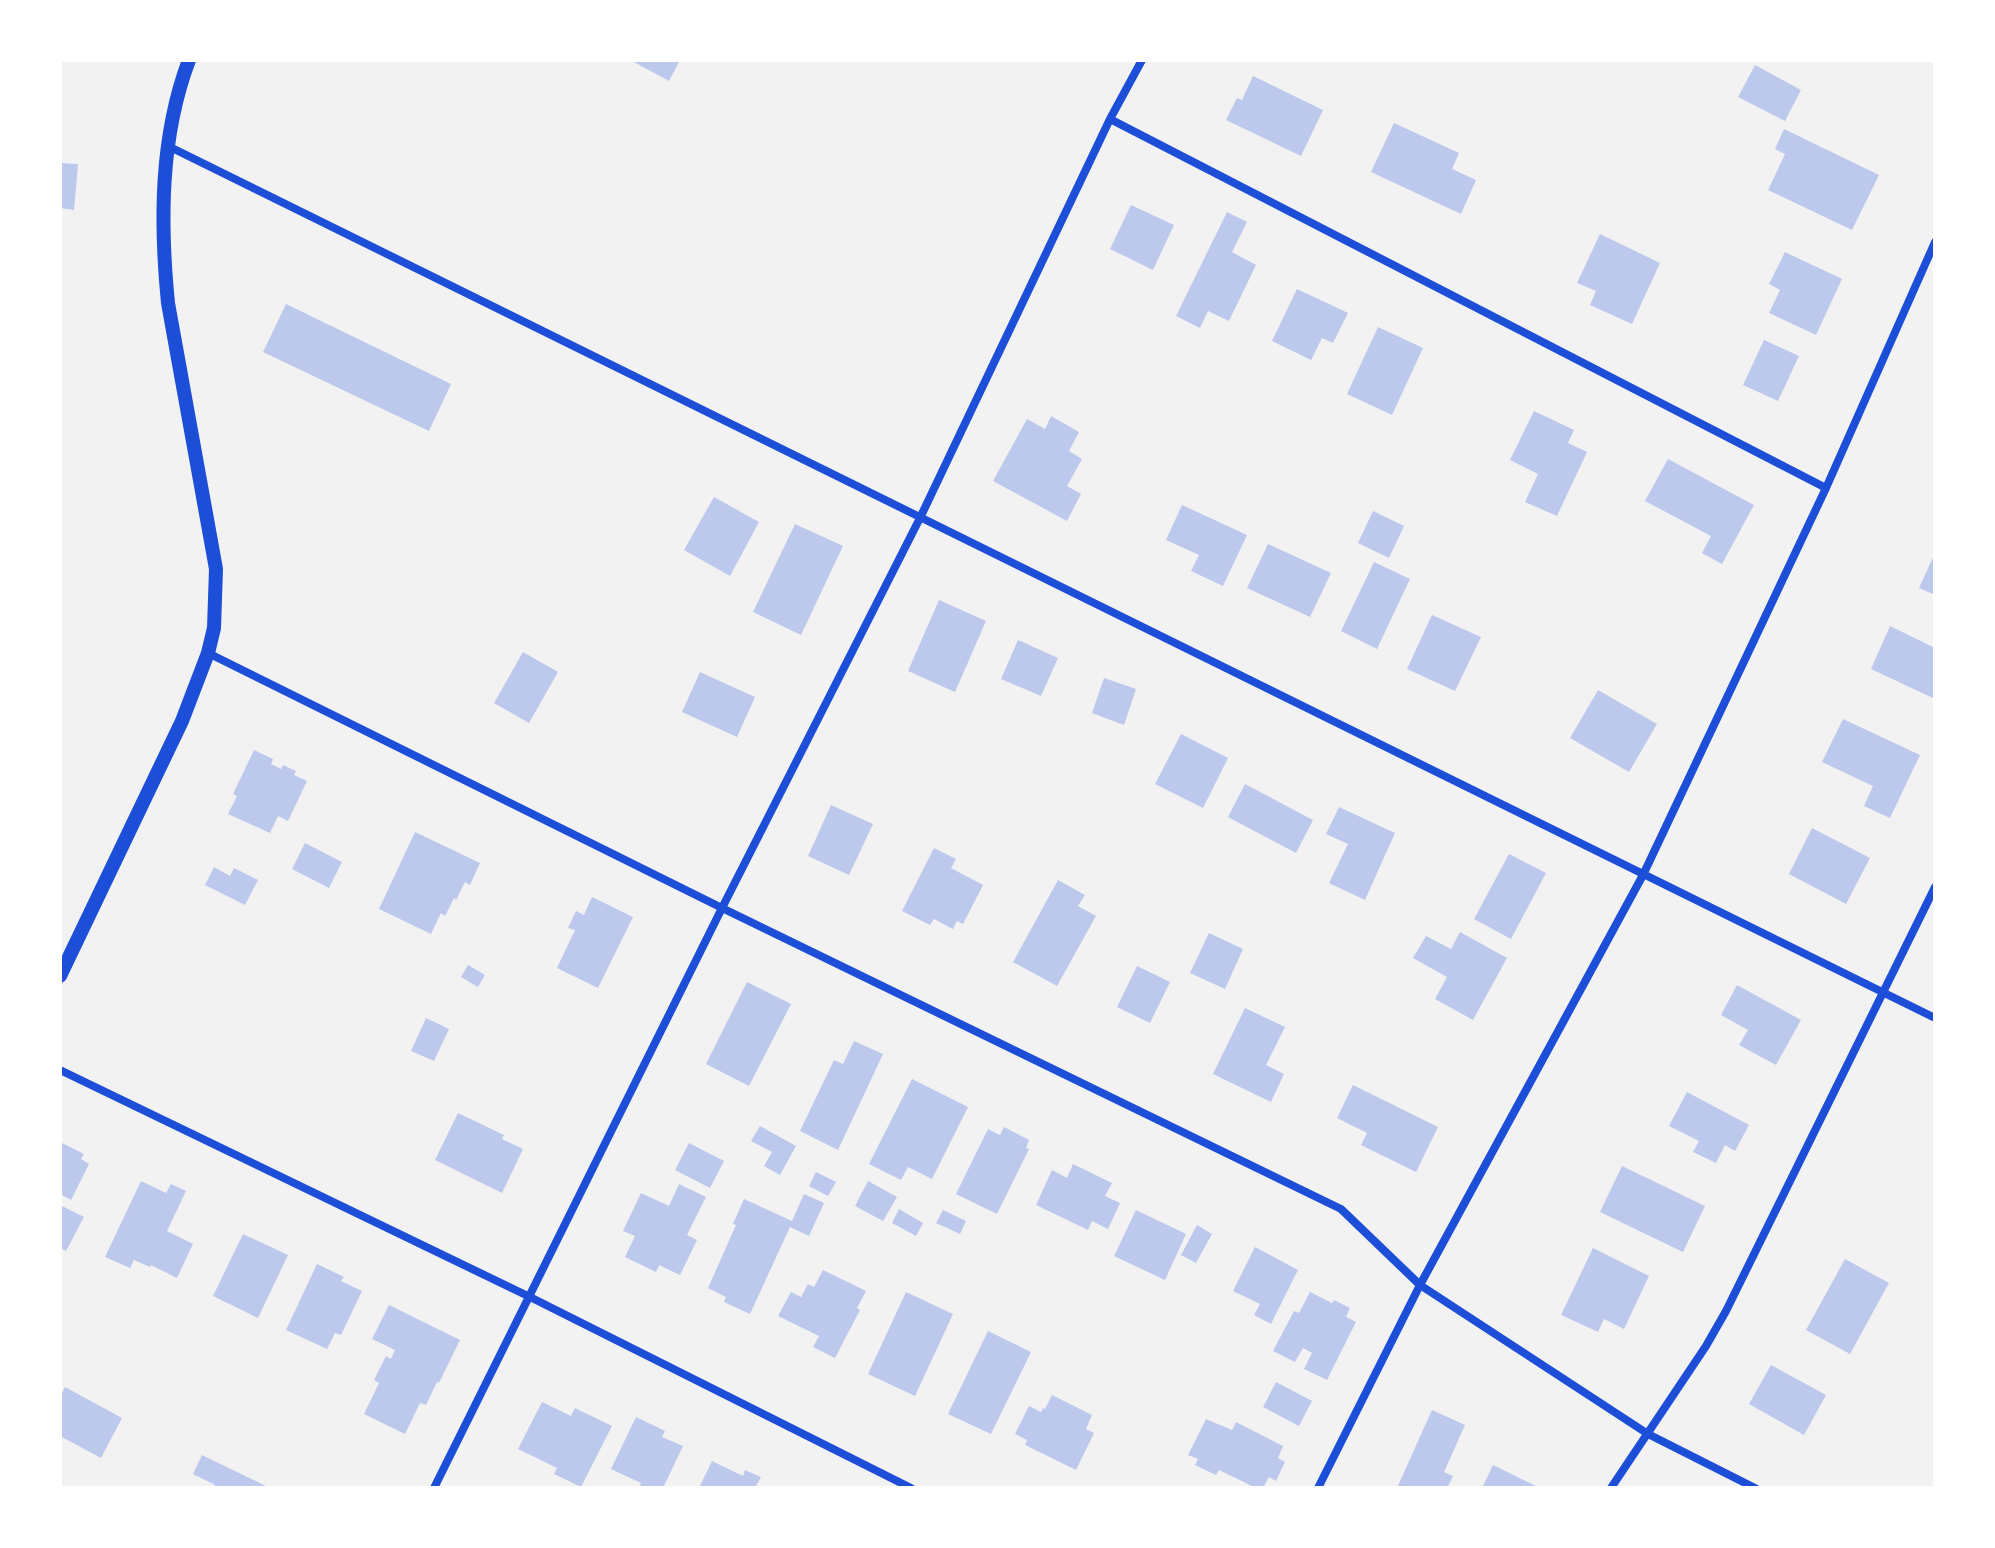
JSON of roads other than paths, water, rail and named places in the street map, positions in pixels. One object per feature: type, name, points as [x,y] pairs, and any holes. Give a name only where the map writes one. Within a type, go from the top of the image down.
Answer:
[{"type":"street","points":[[60,976],[182,721],[208,653],[214,628],[216,569],[168,303],[163,228],[173,111],[189,60]]},
{"type":"street","points":[[434,1488],[920,518],[1110,119],[1142,60]]},
{"type":"street","points":[[1110,119],[1826,488]]},
{"type":"street","points":[[168,146],[1935,1018]]},
{"type":"street","points":[[1318,1488],[1420,1285],[1643,875],[1826,488],[1935,242]]},
{"type":"street","points":[[208,653],[722,908],[1341,1209],[1420,1285],[1648,1434],[1755,1488]]},
{"type":"street","points":[[1611,1488],[1726,1311],[1935,887]]},
{"type":"street","points":[[60,1070],[530,1297],[911,1488]]}]
